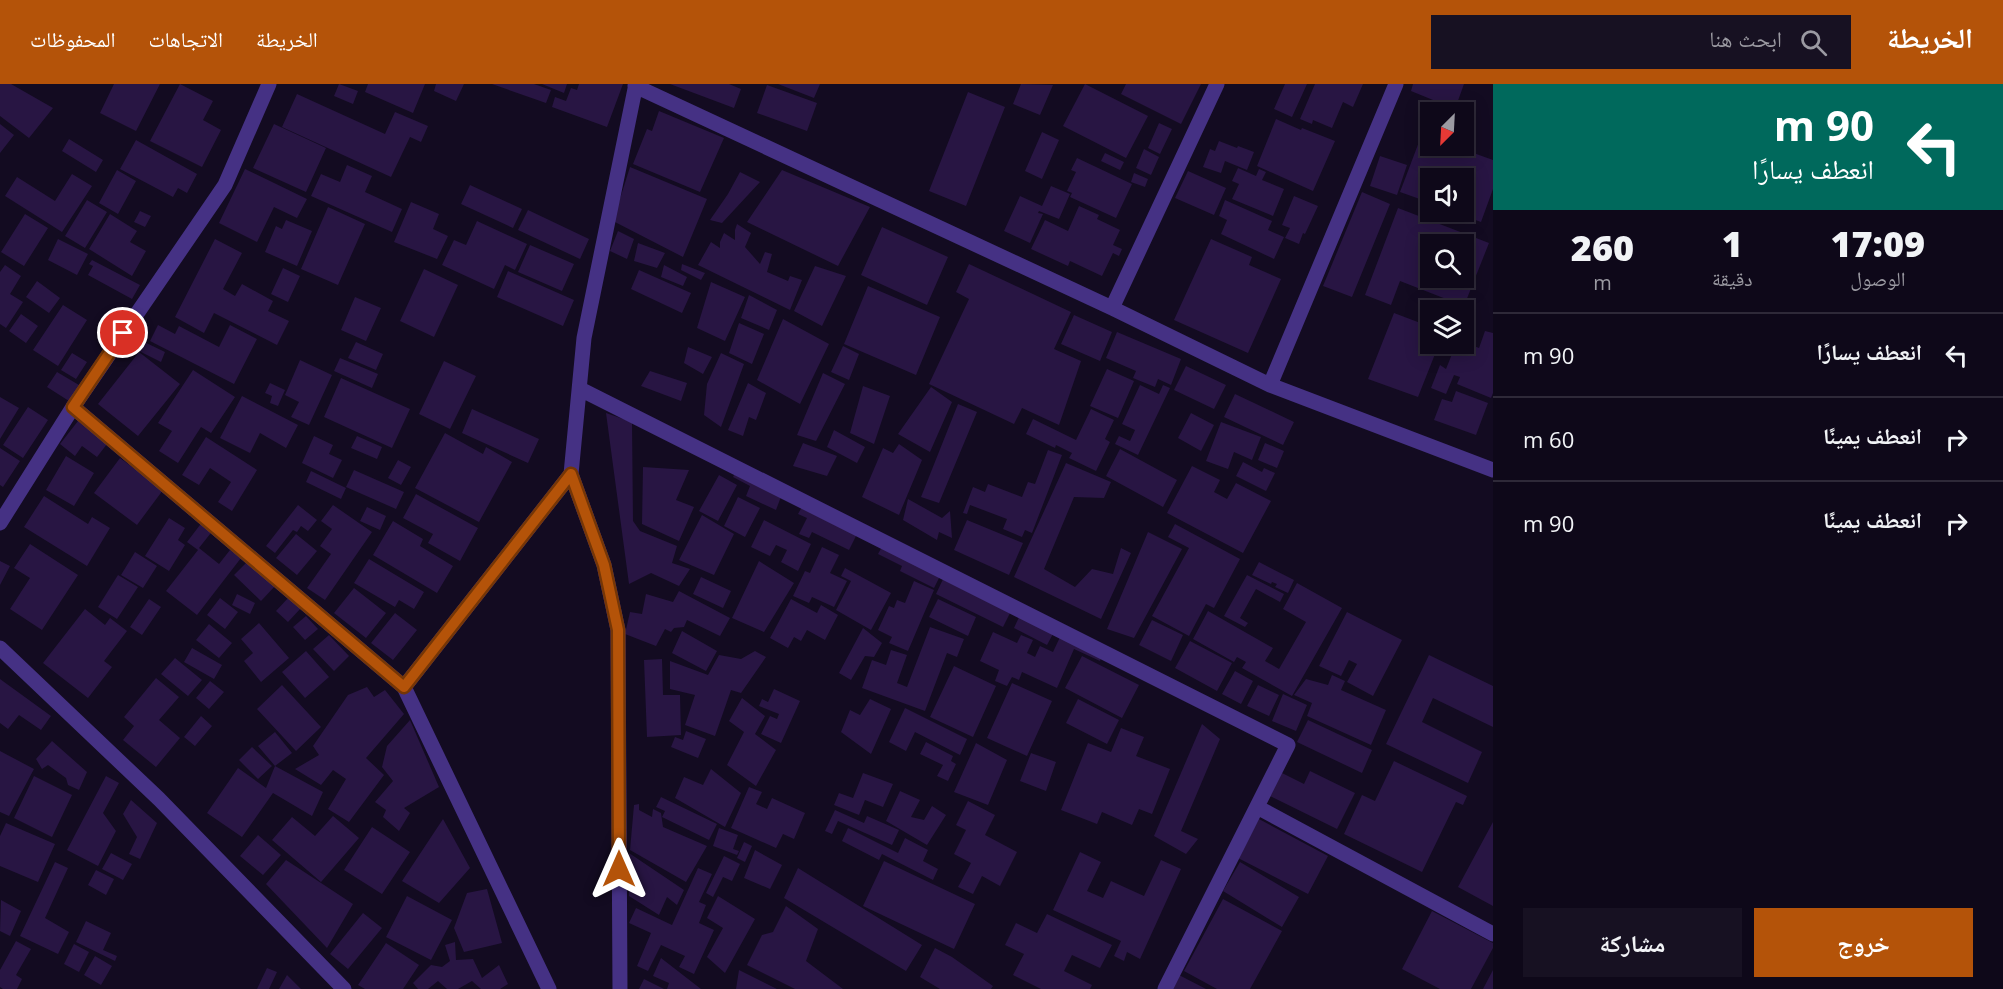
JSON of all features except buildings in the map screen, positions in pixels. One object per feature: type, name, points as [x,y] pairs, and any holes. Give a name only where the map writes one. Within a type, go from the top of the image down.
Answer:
[{"type":"street","points":[[0,523],[73,407],[225,185],[269,84]]},
{"type":"street","points":[[1112,308],[1217,84]]},
{"type":"street","points":[[1270,385],[1396,84]]},
{"type":"street","points":[[620,989],[618,630],[604,565],[571,474],[584,338],[636,85],[1112,308],[1270,385],[1493,470]]},
{"type":"street","points":[[579,389],[1288,745],[1165,989]]},
{"type":"street","points":[[73,407],[404,687],[549,989]]},
{"type":"street","points":[[404,687],[571,474]]},
{"type":"street","points":[[0,648],[159,799],[344,989]]},
{"type":"street","points":[[1257,807],[1493,934]]},
{"type":"route","points":[[123,333],[73,407],[404,687],[571,474],[604,565],[618,630],[619,869]]}]
